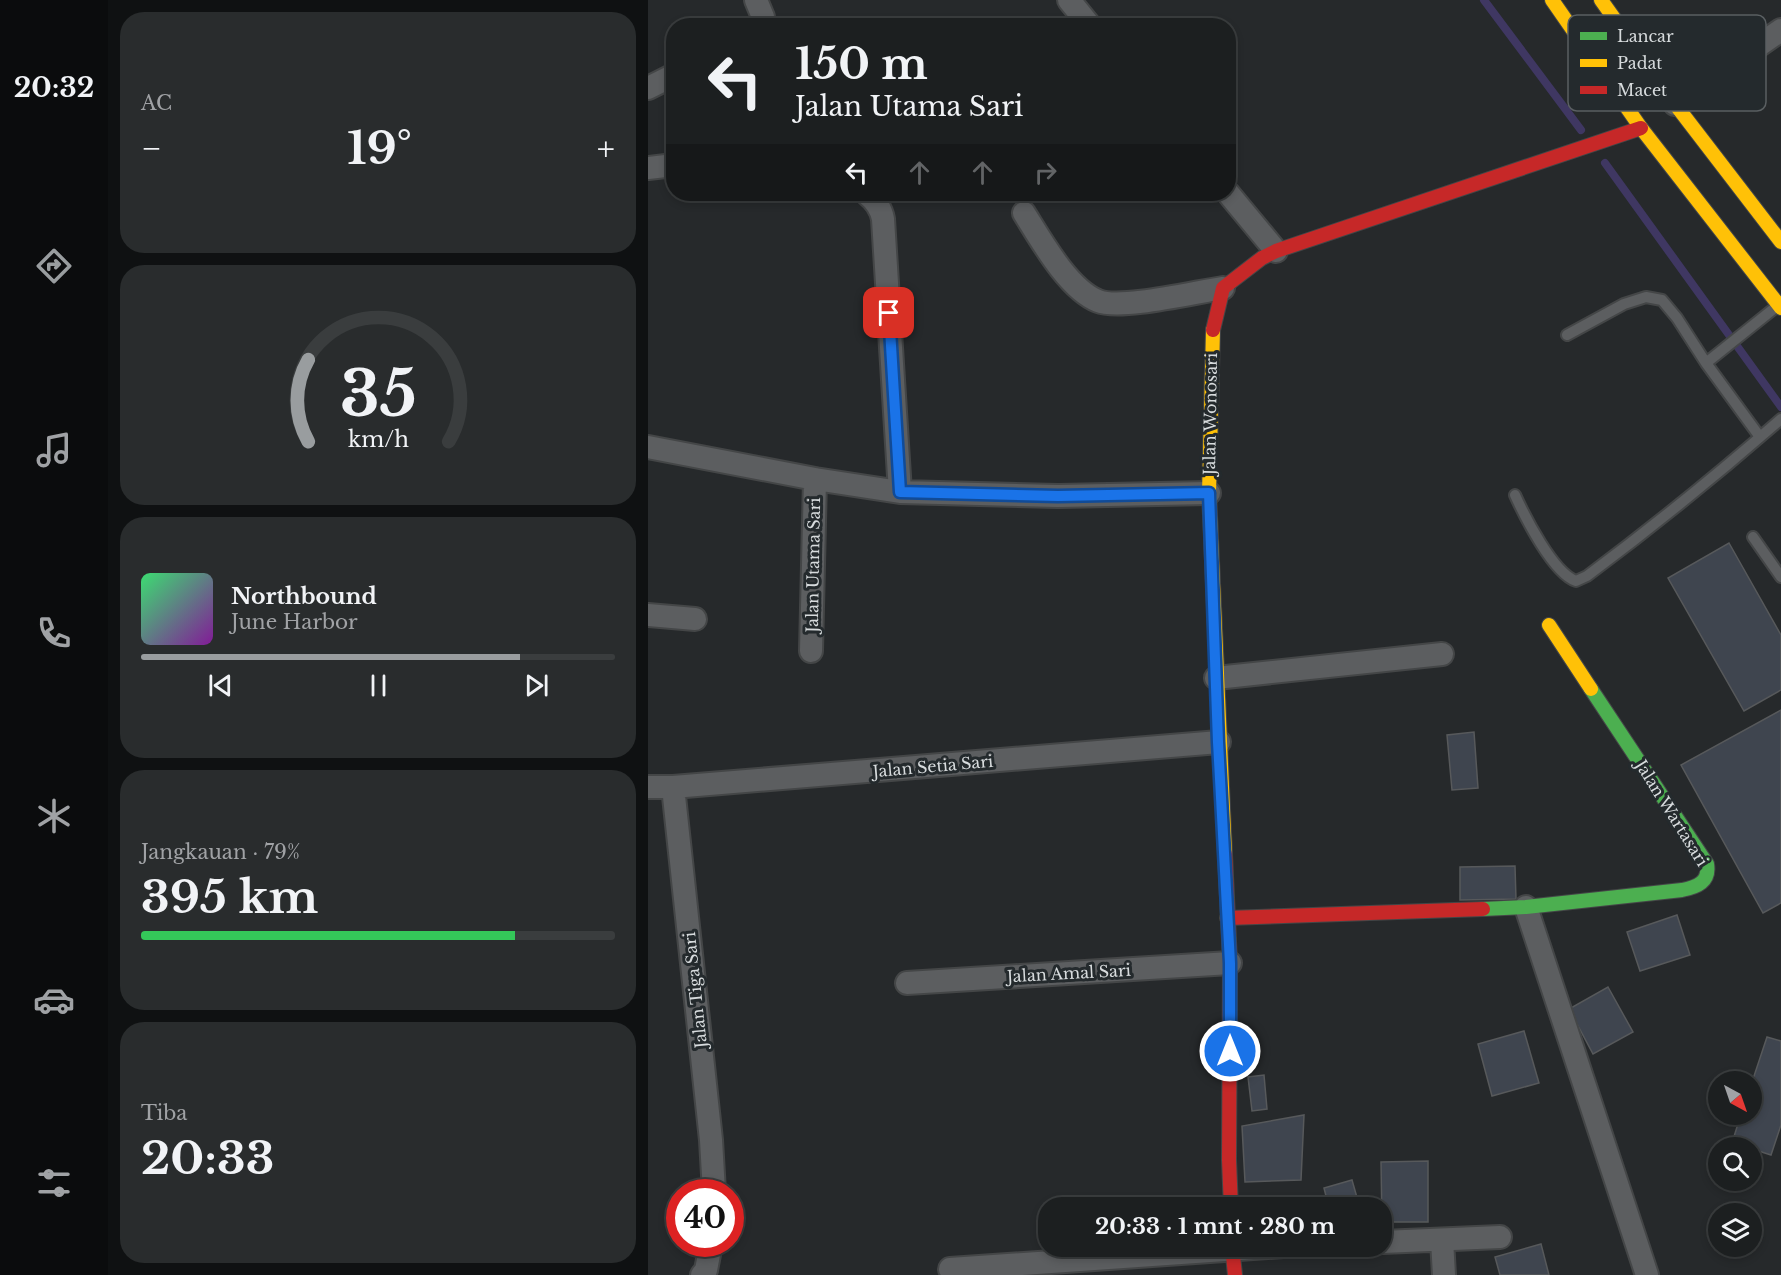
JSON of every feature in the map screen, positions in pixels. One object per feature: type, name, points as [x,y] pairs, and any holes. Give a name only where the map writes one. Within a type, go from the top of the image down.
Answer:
[{"type":"street","points":[[756,0],[763,18]]},
{"type":"street","points":[[1069,0],[1084,18]]},
{"type":"street","points":[[1552,0],[1568,23]]},
{"type":"street","points":[[1601,0],[1612,15]]},
{"type":"street","points":[[1766,40],[1781,30]]},
{"type":"street","points":[[648,88],[666,79]]},
{"type":"street","points":[[1629,111],[1780,307]]},
{"type":"street","points":[[1680,111],[1781,242]]},
{"type":"street","points":[[1024,213],[1053,259],[1087,295],[1098,301],[1128,304],[1223,288],[1262,258],[1276,251],[1641,128]]},
{"type":"street","points":[[648,168],[666,166]]},
{"type":"street","points":[[876,201],[883,219],[900,492]]},
{"type":"street","points":[[1235,201],[1276,251]]},
{"type":"street","name":"Jalan Wonosari","points":[[1223,288],[1215,311],[1212,332],[1209,493],[1218,742],[1230,963],[1231,1197]]},
{"type":"street","name":"Jalan Utama Sari","points":[[648,447],[814,479],[900,492],[1058,496],[1209,493]]},
{"type":"street","name":"Jalan Utama Sari","points":[[811,651],[814,479]]},
{"type":"street","points":[[648,615],[695,619]]},
{"type":"street","name":"Jalan Wartasari","points":[[1227,918],[1526,907],[1693,888],[1704,882],[1709,868],[1694,843],[1550,626]]},
{"type":"street","points":[[1216,678],[1442,654]]},
{"type":"street","name":"Jalan Setia Sari","points":[[648,787],[674,787],[1218,742]]},
{"type":"street","name":"Jalan Tiga Sari","points":[[674,787],[713,1179]]},
{"type":"street","points":[[1526,907],[1647,1275]]},
{"type":"street","name":"Jalan Amal Sari","points":[[907,983],[1230,963]]},
{"type":"street","points":[[1392,1242],[1500,1237]]},
{"type":"street","points":[[1442,1240],[1444,1275]]},
{"type":"street","points":[[702,1275],[708,1257]]},
{"type":"street","points":[[950,1269],[1111,1257]]},
{"type":"street","points":[[1233,1257],[1235,1275]]},
{"type":"lane","points":[[1567,335],[1624,304],[1646,297],[1662,300],[1760,437]]},
{"type":"lane","points":[[1707,363],[1780,307]]},
{"type":"lane","points":[[1515,495],[1528,524],[1561,570],[1568,578],[1576,581],[1587,576],[1655,524],[1731,464],[1781,420]]},
{"type":"lane","points":[[1753,537],[1781,577]]},
{"type":"building","points":[[1729,543],[1781,635],[1781,690],[1744,711],[1668,578]]},
{"type":"building","points":[[1781,710],[1781,903],[1763,913],[1681,765]]},
{"type":"building","points":[[1474,732],[1478,788],[1452,790],[1447,735]]},
{"type":"building","points":[[1515,866],[1516,899],[1460,900],[1460,867]]},
{"type":"building","points":[[1677,915],[1690,955],[1640,971],[1627,932]]},
{"type":"building","points":[[1608,987],[1633,1032],[1593,1054],[1569,1009]]},
{"type":"building","points":[[1524,1031],[1539,1083],[1492,1096],[1478,1044]]},
{"type":"building","points":[[1767,1037],[1781,1041],[1781,1125],[1771,1155],[1762,1152],[1762,1137],[1734,1137],[1738,1125],[1762,1125],[1762,1071],[1756,1071]]},
{"type":"building","points":[[1264,1075],[1267,1109],[1252,1111],[1248,1077]]},
{"type":"building","points":[[1304,1115],[1301,1180],[1245,1182],[1242,1126]]},
{"type":"building","points":[[1428,1161],[1428,1222],[1392,1222],[1392,1197],[1382,1197],[1381,1162]]},
{"type":"building","points":[[1352,1180],[1357,1197],[1326,1197],[1324,1188]]},
{"type":"building","points":[[1541,1244],[1549,1275],[1500,1275],[1495,1257]]},
{"type":"waterway","points":[[1484,0],[1581,130]]},
{"type":"waterway","points":[[1605,163],[1781,407]]},
{"type":"traffic: fast","points":[[1483,909],[1526,907],[1682,890],[1701,883],[1706,875],[1707,864],[1591,689]]},
{"type":"traffic: slow","points":[[1552,0],[1568,23]]},
{"type":"traffic: slow","points":[[1601,0],[1612,15]]},
{"type":"traffic: slow","points":[[1629,111],[1781,308]]},
{"type":"traffic: slow","points":[[1680,111],[1781,242]]},
{"type":"traffic: slow","points":[[1213,330],[1209,493],[1225,854]]},
{"type":"traffic: slow","points":[[1549,625],[1591,689]]},
{"type":"traffic: jam","points":[[1213,330],[1223,288],[1262,258],[1276,251],[1641,128]]},
{"type":"traffic: jam","points":[[1225,854],[1230,963],[1231,1197]]},
{"type":"traffic: jam","points":[[1227,918],[1483,909]]},
{"type":"traffic: jam","points":[[1233,1257],[1235,1275]]},
{"type":"route","points":[[889,313],[900,492],[1058,496],[1209,493],[1218,742],[1230,963],[1230,1051]]}]
